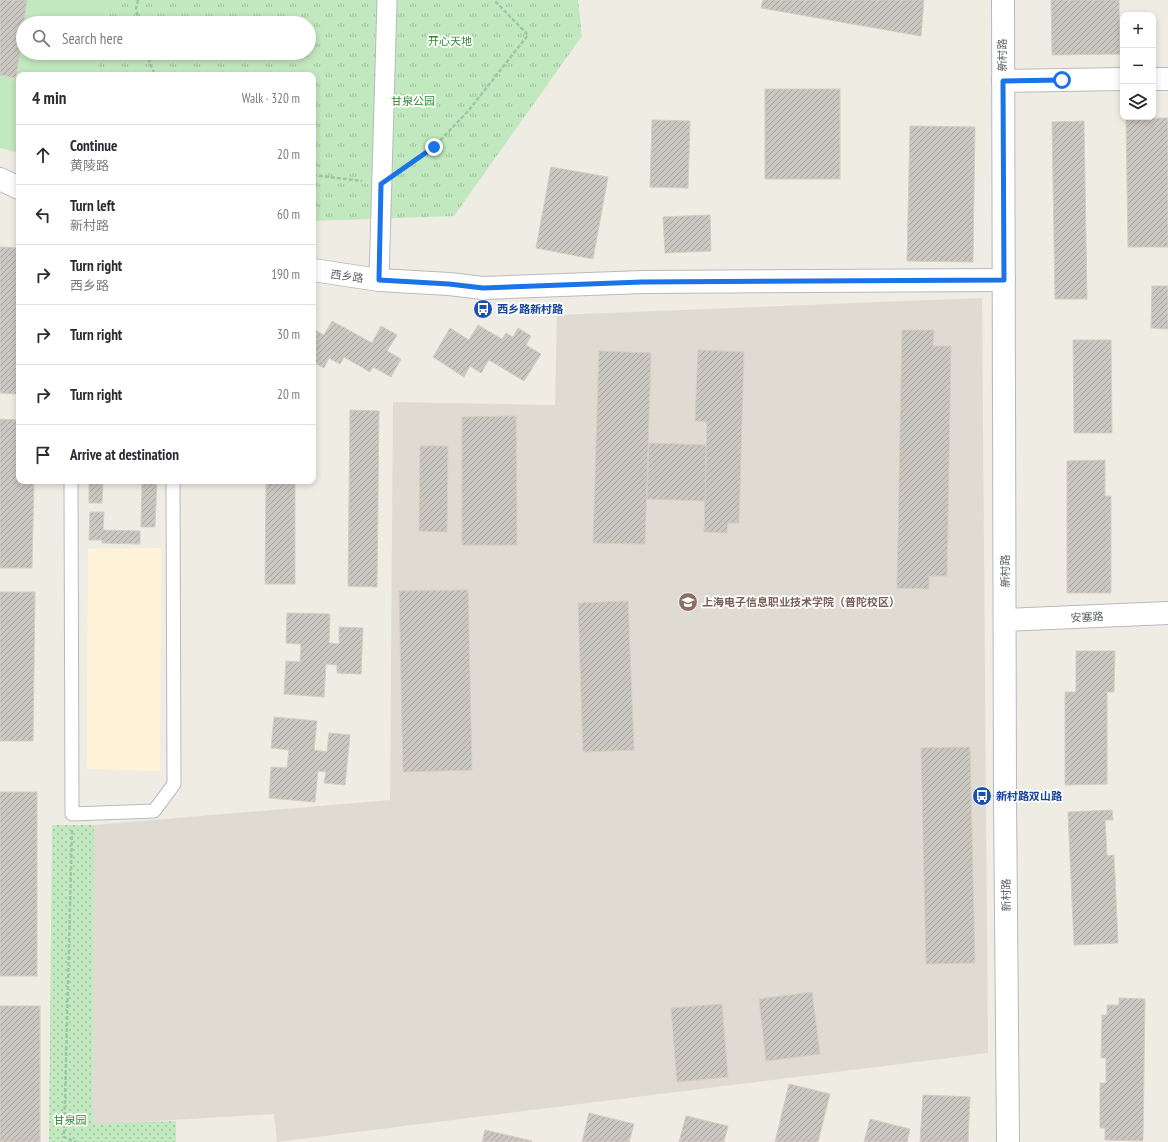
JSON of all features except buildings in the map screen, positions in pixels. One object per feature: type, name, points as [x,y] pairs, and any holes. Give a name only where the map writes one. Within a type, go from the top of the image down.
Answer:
[{"type":"main road","name":"新村路","points":[[1003,0],[1006,620],[1005,798],[1008,1142]]},
{"type":"main road","points":[[1156,79],[1168,79]]},
{"type":"main road","points":[[1003,81],[1120,80]]},
{"type":"main road","points":[[0,179],[16,187]]},
{"type":"main road","name":"西乡路","points":[[316,270],[379,280],[449,284],[483,288],[642,282],[1004,280]]},
{"type":"main road","name":"安塞路","points":[[1006,620],[1168,613]]},
{"type":"street","points":[[379,280],[387,0]]},
{"type":"lane","points":[[71,484],[72,814],[154,811],[174,784],[173,484]]},
{"type":"path","points":[[138,0],[136,9],[138,16]]},
{"type":"path","points":[[316,175],[381,184],[434,147],[469,110],[528,35],[494,0]]},
{"type":"path","points":[[149,60],[154,72]]},
{"type":"path","points":[[72,814],[64,1137],[76,1142]]},
{"type":"shaded area","name":"上海电子信息职业技术学院（普陀校区）","points":[[982,298],[988,1053],[277,1142],[274,1114],[92,1125],[94,825],[390,800],[393,402],[555,405],[557,315]]},
{"type":"shaded area","points":[[161,548],[160,771],[87,769],[88,549]]},
{"type":"green space","points":[[0,0],[108,0],[105,16],[16,16],[16,60],[99,60],[97,72],[16,72],[16,152],[0,148]]},
{"type":"green space","name":"甘泉公园","points":[[108,0],[578,0],[582,36],[454,216],[316,221],[316,72],[97,72],[99,60],[316,60],[316,16],[105,16]]},
{"type":"green space","name":"甘泉园","points":[[52,825],[94,825],[92,1124],[176,1121],[176,1142],[49,1142]]},
{"type":"place","name":"西乡路新村路","points":[[483,309]]},
{"type":"place","name":"上海电子信息职业技术学院（普陀校区）","points":[[688,602]]},
{"type":"place","name":"新村路双山路","points":[[982,796]]},
{"type":"route","points":[[434,147],[381,184],[379,280],[449,284],[483,288],[642,282],[1004,280],[1003,81],[1062,80]]},
{"type":"park label","name":"开心天地","points":[[450,41]]}]
